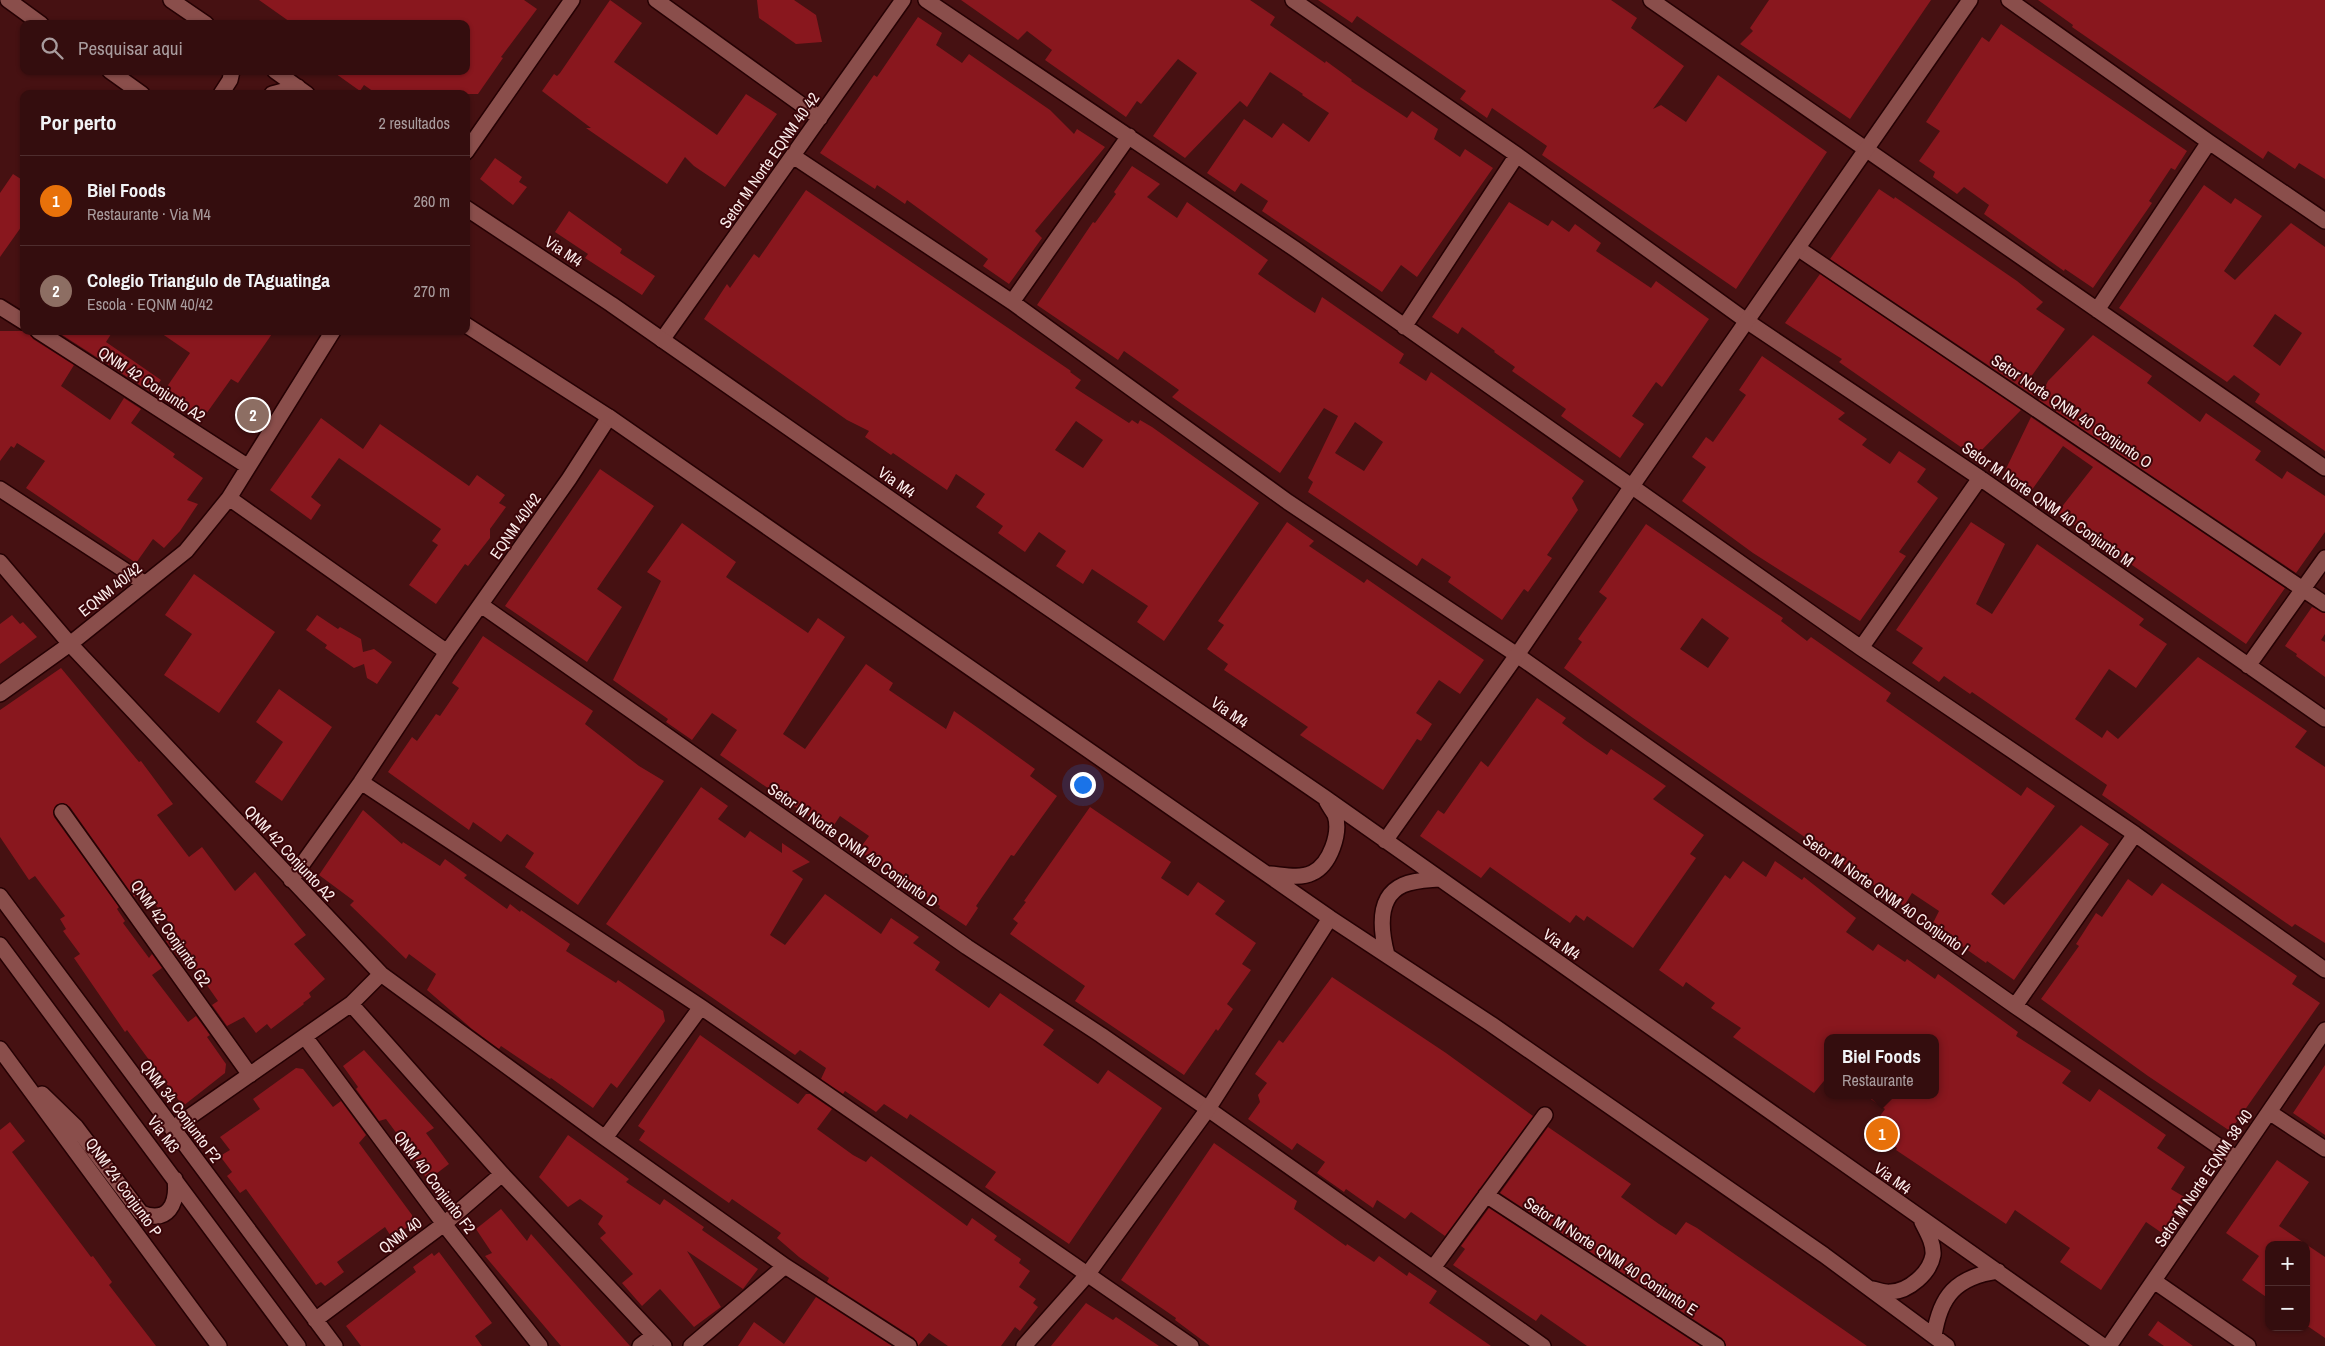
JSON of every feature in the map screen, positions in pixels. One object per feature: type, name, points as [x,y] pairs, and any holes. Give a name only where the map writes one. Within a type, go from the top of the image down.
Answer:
[{"type":"street","points":[[8,0],[36,20]]},
{"type":"street","points":[[171,0],[200,20]]},
{"type":"street","points":[[656,0],[820,118]]},
{"type":"street","name":"Setor M Norte EQNM 40 42","points":[[662,340],[903,0]]},
{"type":"street","points":[[926,0],[1129,136],[1861,648],[2135,834],[2325,970]]},
{"type":"street","name":"Setor M Norte QNM 40 Conjunto M","points":[[1293,0],[1516,155],[1748,322],[1980,478],[2325,719]]},
{"type":"street","points":[[1651,0],[2325,468]]},
{"type":"street","points":[[1385,841],[1868,151],[1970,0]]},
{"type":"street","points":[[2009,0],[2209,142],[2325,221]]},
{"type":"street","points":[[470,146],[570,1]]},
{"type":"street","points":[[116,75],[136,90]]},
{"type":"street","points":[[224,90],[231,75]]},
{"type":"street","points":[[281,75],[302,90]]},
{"type":"street","points":[[1012,302],[1129,136]]},
{"type":"street","points":[[2097,310],[2209,142]]},
{"type":"street","points":[[1404,327],[1516,155]]},
{"type":"street","name":"Setor M Norte QNM 40 Conjunto I","points":[[793,156],[1012,302],[1288,502],[1517,655],[2015,1006],[2237,1159]]},
{"type":"street","name":"Via M4","points":[[470,211],[662,340],[1324,797],[1438,879],[1784,1120],[1921,1220],[1998,1271],[2103,1346]]},
{"type":"street","name":"Setor Norte QNM 40 Conjunto O","points":[[1799,248],[2325,604]]},
{"type":"street","points":[[0,307],[20,320]]},
{"type":"street","points":[[470,328],[609,417],[1330,918],[1491,1024],[1868,1288],[1947,1346]]},
{"type":"street","name":"QNM 42 Conjunto A2","points":[[44,335],[247,466]]},
{"type":"street","name":"EQNM 40/42","points":[[0,694],[70,644],[144,583],[186,552],[229,498],[247,466],[330,335]]},
{"type":"street","name":"EQNM 40/42","points":[[291,880],[361,782],[447,652],[569,479],[609,417]]},
{"type":"street","points":[[1861,648],[1980,478]]},
{"type":"street","points":[[0,489],[144,583]]},
{"type":"street","points":[[229,498],[447,652]]},
{"type":"street","points":[[2248,666],[2325,558]]},
{"type":"street","name":"QNM 42 Conjunto A2","points":[[0,562],[70,644],[381,974],[785,1266],[909,1346]]},
{"type":"street","name":"Setor M Norte QNM 40 Conjunto D","points":[[480,605],[967,947],[1102,1035],[1543,1346]]},
{"type":"street","points":[[361,782],[701,1007],[1191,1346]]},
{"type":"street","points":[[1268,874],[1295,876],[1313,873],[1324,863],[1333,848],[1336,834],[1335,816],[1324,797]]},
{"type":"street","name":"QNM 42 Conjunto G2","points":[[62,812],[250,1075]]},
{"type":"street","points":[[2015,1006],[2135,834]]},
{"type":"street","points":[[1387,955],[1382,937],[1382,915],[1388,897],[1401,886],[1412,882],[1438,879]]},
{"type":"street","name":"QNM 34 Conjunto F2","points":[[0,896],[335,1346]]},
{"type":"street","points":[[1024,1346],[1087,1275],[1208,1109],[1330,918]]},
{"type":"street","name":"Via M3","points":[[0,945],[298,1346]]},
{"type":"street","points":[[172,1129],[305,1038],[351,1004],[381,974]]},
{"type":"street","points":[[351,1004],[502,1174],[659,1341],[640,1346]]},
{"type":"street","points":[[606,1138],[701,1007]]},
{"type":"street","name":"Setor M Norte EQNM 38 40","points":[[2109,1346],[2325,1030]]},
{"type":"street","name":"QNM 40 Conjunto F2","points":[[305,1038],[444,1224],[540,1346]]},
{"type":"street","points":[[5,1055],[76,1127],[141,1213],[151,1217],[171,1209],[177,1194],[175,1179]]},
{"type":"street","name":"QNM 24 Conjunto P","points":[[5,1055],[219,1346]]},
{"type":"street","points":[[2269,1112],[2325,1149]]},
{"type":"street","points":[[1433,1268],[1545,1115]]},
{"type":"street","name":"QNM 40","points":[[315,1320],[444,1224],[502,1174]]},
{"type":"street","name":"Setor M Norte QNM 40 Conjunto E","points":[[1486,1195],[1717,1346]]},
{"type":"street","points":[[1868,1288],[1892,1292],[1913,1283],[1928,1270],[1933,1254],[1930,1238],[1921,1220]]},
{"type":"street","points":[[691,1346],[785,1266]]},
{"type":"street","points":[[1934,1336],[1936,1318],[1944,1300],[1961,1282],[1977,1274],[1998,1271]]},
{"type":"street","points":[[2154,1281],[2248,1346]]},
{"type":"building","points":[[259,0],[524,0],[537,9],[501,57],[503,58],[478,94],[470,94],[470,90],[371,90],[364,85],[359,90],[338,75],[470,75],[470,20],[287,20]]},
{"type":"building","points":[[610,0],[642,23],[614,62],[717,135],[746,94],[777,114],[725,187],[694,166],[685,157],[667,184],[586,128],[591,128],[542,91],[554,74],[557,76],[560,73]]},
{"type":"building","points":[[757,0],[794,0],[816,15],[822,42],[796,44],[759,18]]},
{"type":"building","points":[[961,0],[1250,0],[1275,17],[1270,25],[1325,63],[1326,61],[1351,81],[1407,118],[1412,111],[1438,129],[1434,139],[1460,157],[1465,149],[1493,168],[1417,277],[1401,265],[1382,292],[1262,211],[1268,201],[1241,183],[1235,192],[1207,173],[1244,119],[1272,138],[1283,123],[1309,142],[1329,113],[1303,94],[1270,72],[1247,107],[1240,101],[1185,158],[1153,136],[1197,73],[1178,59],[1141,104],[1137,101],[1126,117],[1045,60],[1052,50],[1027,31],[1018,40]]},
{"type":"building","points":[[1318,0],[1611,0],[1637,18],[1631,28],[1684,66],[1653,109],[1661,105],[1686,122],[1718,75],[1827,152],[1736,289],[1542,155],[1547,146],[1492,108],[1487,118],[1460,99],[1466,91],[1357,16],[1352,23]]},
{"type":"building","points":[[1769,0],[1931,0],[1850,119],[1740,44],[1753,31],[1750,28]]},
{"type":"building","points":[[2038,0],[2325,0],[2325,179],[2299,163],[2295,169],[2268,151],[2263,159],[2072,27],[2073,25]]},
{"type":"building","points":[[918,17],[942,33],[936,45],[962,63],[969,54],[1050,110],[1074,134],[1077,129],[1105,147],[1035,231],[1042,238],[1009,284],[983,266],[988,259],[907,200],[905,204],[877,185],[875,189],[820,153],[874,75],[877,77]]},
{"type":"building","points":[[2001,24],[2187,151],[2175,170],[2171,168],[2149,201],[2152,203],[2093,288],[2065,269],[2064,271],[1984,214],[1989,205],[1964,187],[1957,194],[1933,177],[1935,172],[1919,161],[1940,131],[1926,122],[1982,37],[1989,42]]},
{"type":"building","points":[[495,158],[522,177],[519,182],[527,187],[513,205],[480,179]]},
{"type":"building","points":[[1132,166],[1160,184],[1147,197],[1177,218],[1187,202],[1268,260],[1258,274],[1315,313],[1322,297],[1404,354],[1399,363],[1426,381],[1431,372],[1584,481],[1572,498],[1578,510],[1547,555],[1552,558],[1528,592],[1524,589],[1502,620],[1448,582],[1451,577],[1422,558],[1417,566],[1308,492],[1313,482],[1308,478],[1338,416],[1324,408],[1280,473],[1172,397],[1179,390],[1124,351],[1118,360],[1037,305],[1093,222],[1095,223],[1116,194],[1114,192]],"holes":[[[1355,422],[1383,442],[1364,471],[1335,453]]]},
{"type":"building","points":[[13,174],[20,178],[20,229],[0,257],[0,193]]},
{"type":"building","points":[[2204,185],[2231,204],[2235,198],[2262,216],[2224,271],[2235,280],[2291,223],[2325,247],[2325,451],[2255,402],[2260,394],[2234,375],[2227,382],[2119,308]],"holes":[[[2275,314],[2302,333],[2280,366],[2253,346]]]},
{"type":"building","points":[[1879,189],[1894,199],[1895,197],[2017,281],[2043,302],[2036,309],[2065,329],[2028,381],[2039,390],[2034,396],[1830,259]]},
{"type":"building","points":[[806,190],[1071,371],[1081,380],[1075,388],[1129,423],[1132,420],[1138,424],[1140,420],[1152,427],[1259,503],[1164,641],[1137,622],[1148,606],[1092,569],[1083,584],[1056,566],[1066,551],[1039,532],[1025,552],[998,533],[1003,526],[976,507],[985,494],[956,474],[947,490],[893,453],[891,455],[865,437],[869,431],[847,420],[704,319],[727,284],[730,288],[754,254],[759,258]],"holes":[[[1076,421],[1103,440],[1083,468],[1055,450]]]},
{"type":"building","points":[[1509,202],[1548,226],[1552,220],[1569,232],[1575,224],[1601,243],[1596,251],[1651,288],[1656,281],[1709,319],[1662,387],[1656,382],[1632,416],[1644,424],[1620,458],[1561,416],[1566,409],[1512,371],[1515,367],[1495,351],[1462,327],[1458,334],[1432,317]]},
{"type":"building","points":[[569,211],[622,249],[620,253],[655,276],[642,295],[585,258],[588,254],[555,232]]},
{"type":"building","points":[[1820,274],[2021,410],[1975,457],[1839,362],[1842,359],[1785,323]]},
{"type":"building","points":[[0,331],[20,331],[20,335],[31,335],[33,339],[74,365],[61,386],[110,420],[124,398],[141,409],[131,423],[175,454],[173,457],[203,478],[187,500],[198,504],[180,531],[164,548],[153,539],[136,563],[26,488],[45,461],[17,443],[14,448],[11,446],[0,461]]},
{"type":"building","points":[[62,335],[110,335],[106,342],[161,380],[152,393]]},
{"type":"building","points":[[164,335],[271,335],[238,383],[231,379],[201,421],[162,394],[190,353]]},
{"type":"building","points":[[2093,335],[2152,376],[2147,383],[2200,422],[2206,413],[2261,451],[2255,460],[2282,479],[2287,471],[2325,496],[2325,532],[2296,573],[2039,400],[2048,381]]},
{"type":"building","points":[[1762,356],[1845,413],[1838,419],[1867,439],[1862,445],[1890,464],[1899,451],[1926,469],[1917,482],[1938,498],[1899,552],[1906,556],[1860,621],[1753,553],[1682,501],[1706,467],[1692,457],[1706,437],[1713,442],[1746,395],[1739,390]]},
{"type":"building","points":[[2031,417],[2285,588],[2246,644],[2057,513],[2093,467],[2063,446],[2029,494],[2003,475]]},
{"type":"building","points":[[321,418],[363,449],[380,424],[469,486],[477,475],[505,495],[499,503],[506,507],[490,529],[490,538],[468,566],[465,564],[436,604],[409,585],[438,545],[432,541],[441,529],[339,458],[311,497],[321,505],[311,520],[270,490]]},
{"type":"building","points":[[600,469],[654,506],[597,589],[622,607],[587,662],[505,606]]},
{"type":"building","points":[[1287,522],[1314,541],[1309,546],[1364,583],[1367,579],[1484,660],[1460,694],[1439,680],[1416,713],[1432,724],[1421,741],[1417,739],[1383,790],[1300,735],[1308,727],[1224,670],[1228,664],[1207,649],[1224,625],[1218,621]]},
{"type":"building","points":[[1971,522],[2005,544],[1976,604],[1992,614],[2037,544],[2144,619],[2139,625],[2167,644],[2136,688],[2109,669],[2075,719],[2102,738],[2107,730],[2118,739],[2198,657],[2307,731],[2295,747],[2325,767],[2325,943],[2295,924],[2292,927],[2102,795],[2107,785],[1972,692],[1970,694],[1944,676],[1939,682],[1912,663],[1923,648],[1896,630]]},
{"type":"building","points":[[682,523],[736,562],[726,577],[808,633],[818,618],[845,637],[783,734],[805,749],[866,664],[893,683],[889,690],[946,729],[954,711],[1035,769],[1030,776],[1057,796],[1014,856],[1011,855],[976,906],[978,908],[966,926],[939,908],[940,906],[858,851],[869,836],[840,816],[830,831],[720,755],[737,730],[712,713],[692,740],[666,722],[668,719],[613,680],[661,581],[647,572]]},
{"type":"building","points":[[1646,524],[1783,618],[1781,621],[1807,641],[1811,637],[1891,693],[1886,701],[2021,796],[2027,787],[2055,806],[1991,894],[2004,905],[2081,825],[2109,844],[2014,980],[1932,925],[1939,911],[1912,893],[1904,906],[1564,668],[1582,642],[1578,639],[1607,598],[1599,592]],"holes":[[[1702,618],[1729,638],[1708,668],[1680,649]]]},
{"type":"building","points":[[194,574],[275,632],[219,713],[164,675],[192,634],[165,615]]},
{"type":"building","points":[[2312,607],[2325,613],[2325,634],[2321,640],[2325,642],[2325,677],[2285,646]]},
{"type":"building","points":[[12,615],[20,624],[23,622],[37,637],[0,664],[0,624]]},
{"type":"building","points":[[317,615],[338,629],[340,627],[361,639],[363,652],[374,649],[392,662],[377,684],[367,678],[364,664],[354,668],[325,648],[327,645],[306,630]]},
{"type":"building","points":[[483,636],[593,711],[585,724],[639,766],[664,781],[578,905],[525,867],[534,853],[507,834],[501,842],[473,822],[469,830],[388,772],[412,737],[417,741],[436,714],[440,716],[459,688],[452,683]]},
{"type":"building","points":[[61,668],[139,762],[141,761],[173,804],[157,815],[189,857],[202,847],[235,891],[255,872],[306,935],[294,944],[325,979],[309,993],[311,997],[304,1004],[271,1029],[267,1024],[256,1033],[244,1017],[227,1026],[212,1005],[218,1001],[183,951],[177,956],[166,941],[175,931],[144,889],[134,897],[70,807],[62,803],[56,805],[53,812],[54,817],[119,907],[117,909],[125,921],[123,923],[149,958],[152,954],[162,968],[152,975],[188,1022],[196,1016],[210,1035],[207,1037],[226,1064],[225,1073],[183,1106],[127,1030],[125,1032],[74,958],[80,954],[63,931],[66,929],[60,919],[65,916],[35,876],[29,880],[0,837],[0,710]]},
{"type":"building","points":[[279,689],[332,727],[282,801],[255,782],[283,742],[256,722]]},
{"type":"building","points":[[1537,698],[1566,718],[1562,723],[1585,740],[1607,755],[1611,749],[1666,786],[1653,799],[1704,835],[1690,854],[1696,858],[1633,948],[1587,916],[1584,921],[1576,915],[1570,923],[1490,867],[1481,878],[1420,836],[1438,810],[1444,814],[1481,761],[1488,767]]},
{"type":"building","points":[[701,787],[728,806],[718,819],[745,838],[750,831],[782,853],[782,843],[810,862],[792,871],[803,879],[770,935],[785,945],[825,894],[881,934],[891,918],[919,937],[913,943],[940,962],[935,970],[989,1008],[1000,993],[1054,1030],[1043,1045],[1098,1084],[1108,1070],[1162,1108],[1069,1244],[985,1187],[996,1172],[910,1114],[907,1119],[884,1104],[876,1112],[845,1091],[843,1094],[821,1079],[826,1068],[800,1050],[795,1055],[606,924]]},
{"type":"building","points":[[1090,807],[1171,862],[1161,878],[1188,896],[1198,882],[1225,901],[1215,914],[1256,943],[1242,964],[1251,970],[1227,1004],[1233,1009],[1218,1031],[1216,1029],[1184,1075],[1075,1001],[1085,986],[1010,934],[1018,923],[1013,919],[1026,902],[1024,901]]},
{"type":"building","points":[[363,810],[402,844],[403,842],[440,866],[445,859],[467,875],[464,878],[507,909],[510,904],[520,912],[521,910],[570,944],[566,951],[616,983],[618,980],[663,1011],[665,1021],[617,1088],[611,1083],[593,1108],[501,1046],[499,1049],[472,1029],[427,990],[436,974],[409,954],[406,959],[350,905],[354,901],[319,875]]},
{"type":"building","points":[[1743,861],[1766,877],[1775,861],[1802,880],[1804,877],[1856,918],[1846,932],[1873,951],[1878,944],[1905,962],[1907,959],[1935,979],[1938,974],[2018,1032],[2016,1036],[2071,1071],[2062,1083],[2090,1102],[2099,1089],[2166,1135],[2157,1148],[2185,1167],[2171,1189],[2186,1198],[2162,1233],[2146,1222],[2101,1290],[2060,1262],[2070,1248],[2015,1210],[2006,1224],[1896,1150],[1897,1148],[1870,1130],[1885,1109],[1871,1099],[1939,1099],[1939,1034],[1824,1034],[1824,1081],[1814,1093],[1733,1037],[1741,1028],[1711,1008],[1715,1003],[1686,982],[1683,987],[1659,970],[1725,875],[1730,879]]},
{"type":"building","points":[[2128,879],[2152,896],[2162,883],[2297,976],[2292,984],[2320,1003],[2230,1131],[2148,1076],[2041,999],[2079,946],[2076,944],[2096,913],[2102,917]]},
{"type":"building","points":[[1332,977],[1446,1053],[1533,1116],[1445,1236],[1411,1212],[1405,1219],[1377,1200],[1373,1208],[1346,1189],[1344,1192],[1317,1173],[1325,1162],[1297,1143],[1292,1150],[1248,1119],[1260,1102],[1258,1095],[1267,1083],[1255,1074],[1279,1040],[1283,1043]]},
{"type":"building","points":[[700,1035],[798,1104],[806,1094],[810,1094],[832,1109],[817,1129],[853,1155],[866,1162],[871,1156],[967,1226],[972,1218],[997,1236],[994,1240],[1021,1259],[1019,1263],[1030,1271],[1019,1287],[1036,1299],[1033,1303],[1038,1307],[1020,1331],[1015,1327],[1001,1346],[948,1346],[929,1333],[918,1346],[914,1338],[827,1282],[829,1278],[799,1257],[777,1238],[781,1233],[732,1199],[729,1203],[639,1140],[645,1131],[638,1126]]},
{"type":"building","points":[[364,1050],[434,1128],[426,1133],[449,1164],[428,1180],[410,1156],[412,1154],[386,1119],[379,1121],[356,1089],[358,1087],[343,1066]]},
{"type":"building","points":[[2325,1065],[2325,1135],[2293,1113]]},
{"type":"building","points":[[296,1068],[303,1069],[333,1107],[341,1101],[366,1135],[359,1143],[412,1215],[412,1224],[392,1238],[385,1227],[337,1262],[344,1272],[325,1286],[321,1282],[316,1285],[246,1189],[240,1193],[227,1176],[232,1172],[220,1156],[230,1150],[220,1137],[260,1109],[253,1099]]},
{"type":"building","points":[[10,1122],[25,1141],[12,1152],[91,1257],[93,1256],[112,1282],[109,1285],[156,1346],[0,1346],[0,1130]]},
{"type":"building","points":[[1548,1127],[1631,1184],[1621,1197],[1659,1224],[1676,1235],[1686,1222],[1697,1228],[1867,1346],[1726,1346],[1722,1338],[1500,1193]]},
{"type":"building","points":[[568,1135],[629,1179],[626,1182],[660,1205],[664,1199],[704,1227],[702,1230],[758,1269],[743,1289],[687,1251],[721,1307],[694,1327],[660,1289],[642,1306],[622,1283],[633,1274],[600,1238],[606,1233],[598,1224],[603,1216],[580,1199],[568,1207],[539,1177]]},
{"type":"building","points":[[1214,1143],[1297,1201],[1294,1209],[1346,1246],[1347,1244],[1374,1262],[1379,1256],[1407,1276],[1409,1272],[1437,1291],[1429,1303],[1491,1346],[1210,1346],[1175,1320],[1176,1318],[1121,1280]]},
{"type":"building","points":[[2277,1160],[2309,1182],[2279,1226],[2301,1241],[2265,1241],[2265,1296],[2242,1280],[2259,1256],[2226,1233]]},
{"type":"building","points":[[1489,1208],[1700,1346],[1587,1346],[1541,1314],[1536,1321],[1453,1265],[1465,1249],[1461,1246]]},
{"type":"building","points":[[501,1209],[527,1241],[531,1234],[630,1346],[561,1346],[485,1256],[492,1253],[476,1229]]},
{"type":"building","points":[[2310,1247],[2325,1257],[2325,1338],[2310,1328]]},
{"type":"building","points":[[439,1252],[492,1323],[475,1336],[482,1346],[361,1346],[346,1326],[416,1272],[413,1267],[432,1253],[434,1256]]},
{"type":"building","points":[[816,1297],[892,1346],[738,1346],[754,1322],[784,1344]]},
{"type":"building","points":[[1086,1303],[1113,1320],[1116,1317],[1159,1346],[1051,1346]]},
{"type":"building","points":[[2158,1321],[2193,1346],[2164,1346],[2148,1335]]},
{"type":"place","name":"Colegio Triangulo de TAguatinga","points":[[253,415]]},
{"type":"place","name":"Biel Foods","points":[[1882,1134]]}]
